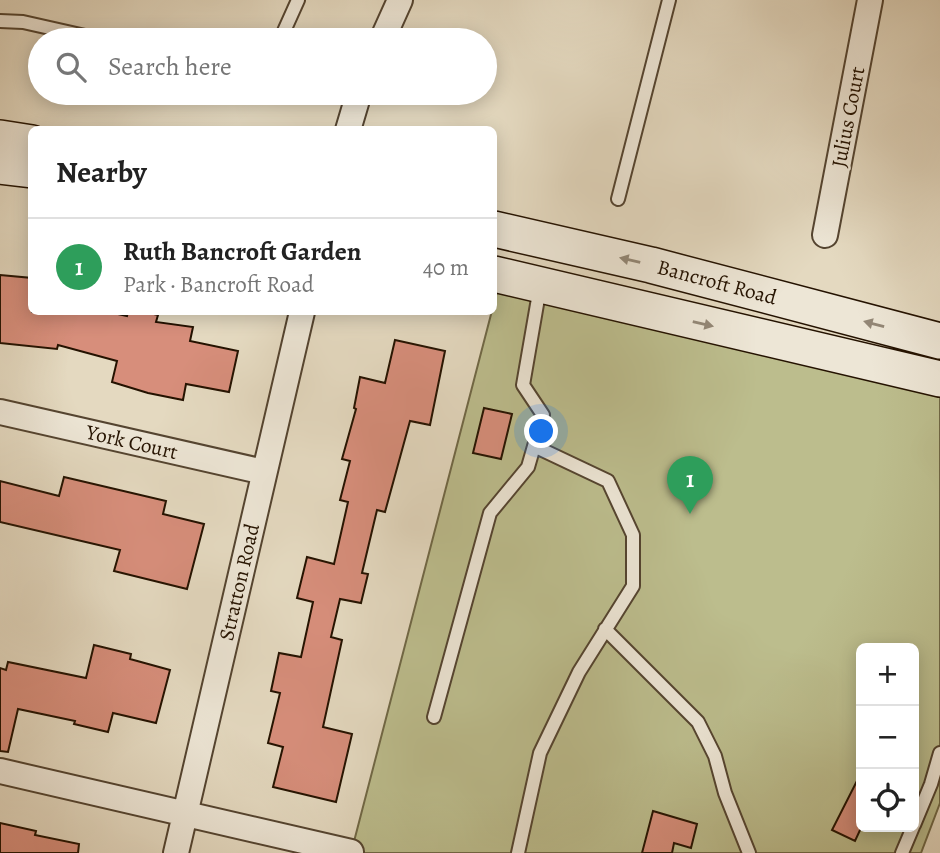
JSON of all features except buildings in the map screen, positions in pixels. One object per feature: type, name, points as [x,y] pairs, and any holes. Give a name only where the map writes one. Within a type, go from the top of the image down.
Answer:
[{"type":"main road","points":[[0,138],[28,142]]},
{"type":"main road","points":[[0,166],[28,170]]},
{"type":"main road","name":"Bancroft Road","points":[[497,230],[651,265],[940,341]]},
{"type":"main road","name":"Bancroft Road","points":[[497,275],[940,379]]},
{"type":"street","points":[[387,28],[400,0]]},
{"type":"street","name":"Julius Court","points":[[825,235],[870,0]]},
{"type":"street","points":[[349,126],[355,105]]},
{"type":"street","name":"Stratton Road","points":[[176,853],[301,315]]},
{"type":"street","name":"York Court","points":[[0,412],[264,472]]},
{"type":"street","points":[[0,771],[351,852]]},
{"type":"lane","points":[[285,28],[298,0]]},
{"type":"lane","points":[[618,199],[669,0]]},
{"type":"lane","points":[[0,21],[23,22],[50,28]]},
{"type":"lane","points":[[434,717],[490,513],[528,467],[543,415],[523,385],[540,285]]},
{"type":"lane","points":[[518,853],[540,753],[579,672],[633,586],[634,535],[608,481],[534,446]]},
{"type":"lane","points":[[606,629],[698,722],[715,756],[724,793],[749,853]]},
{"type":"lane","points":[[919,812],[940,752]]},
{"type":"lane","points":[[902,853],[911,832]]},
{"type":"green space","points":[[501,276],[940,379],[940,803],[921,853],[351,853],[491,315],[497,315],[497,291]]},
{"type":"place","name":"Ruth Bancroft Garden","points":[[690,514]]}]
